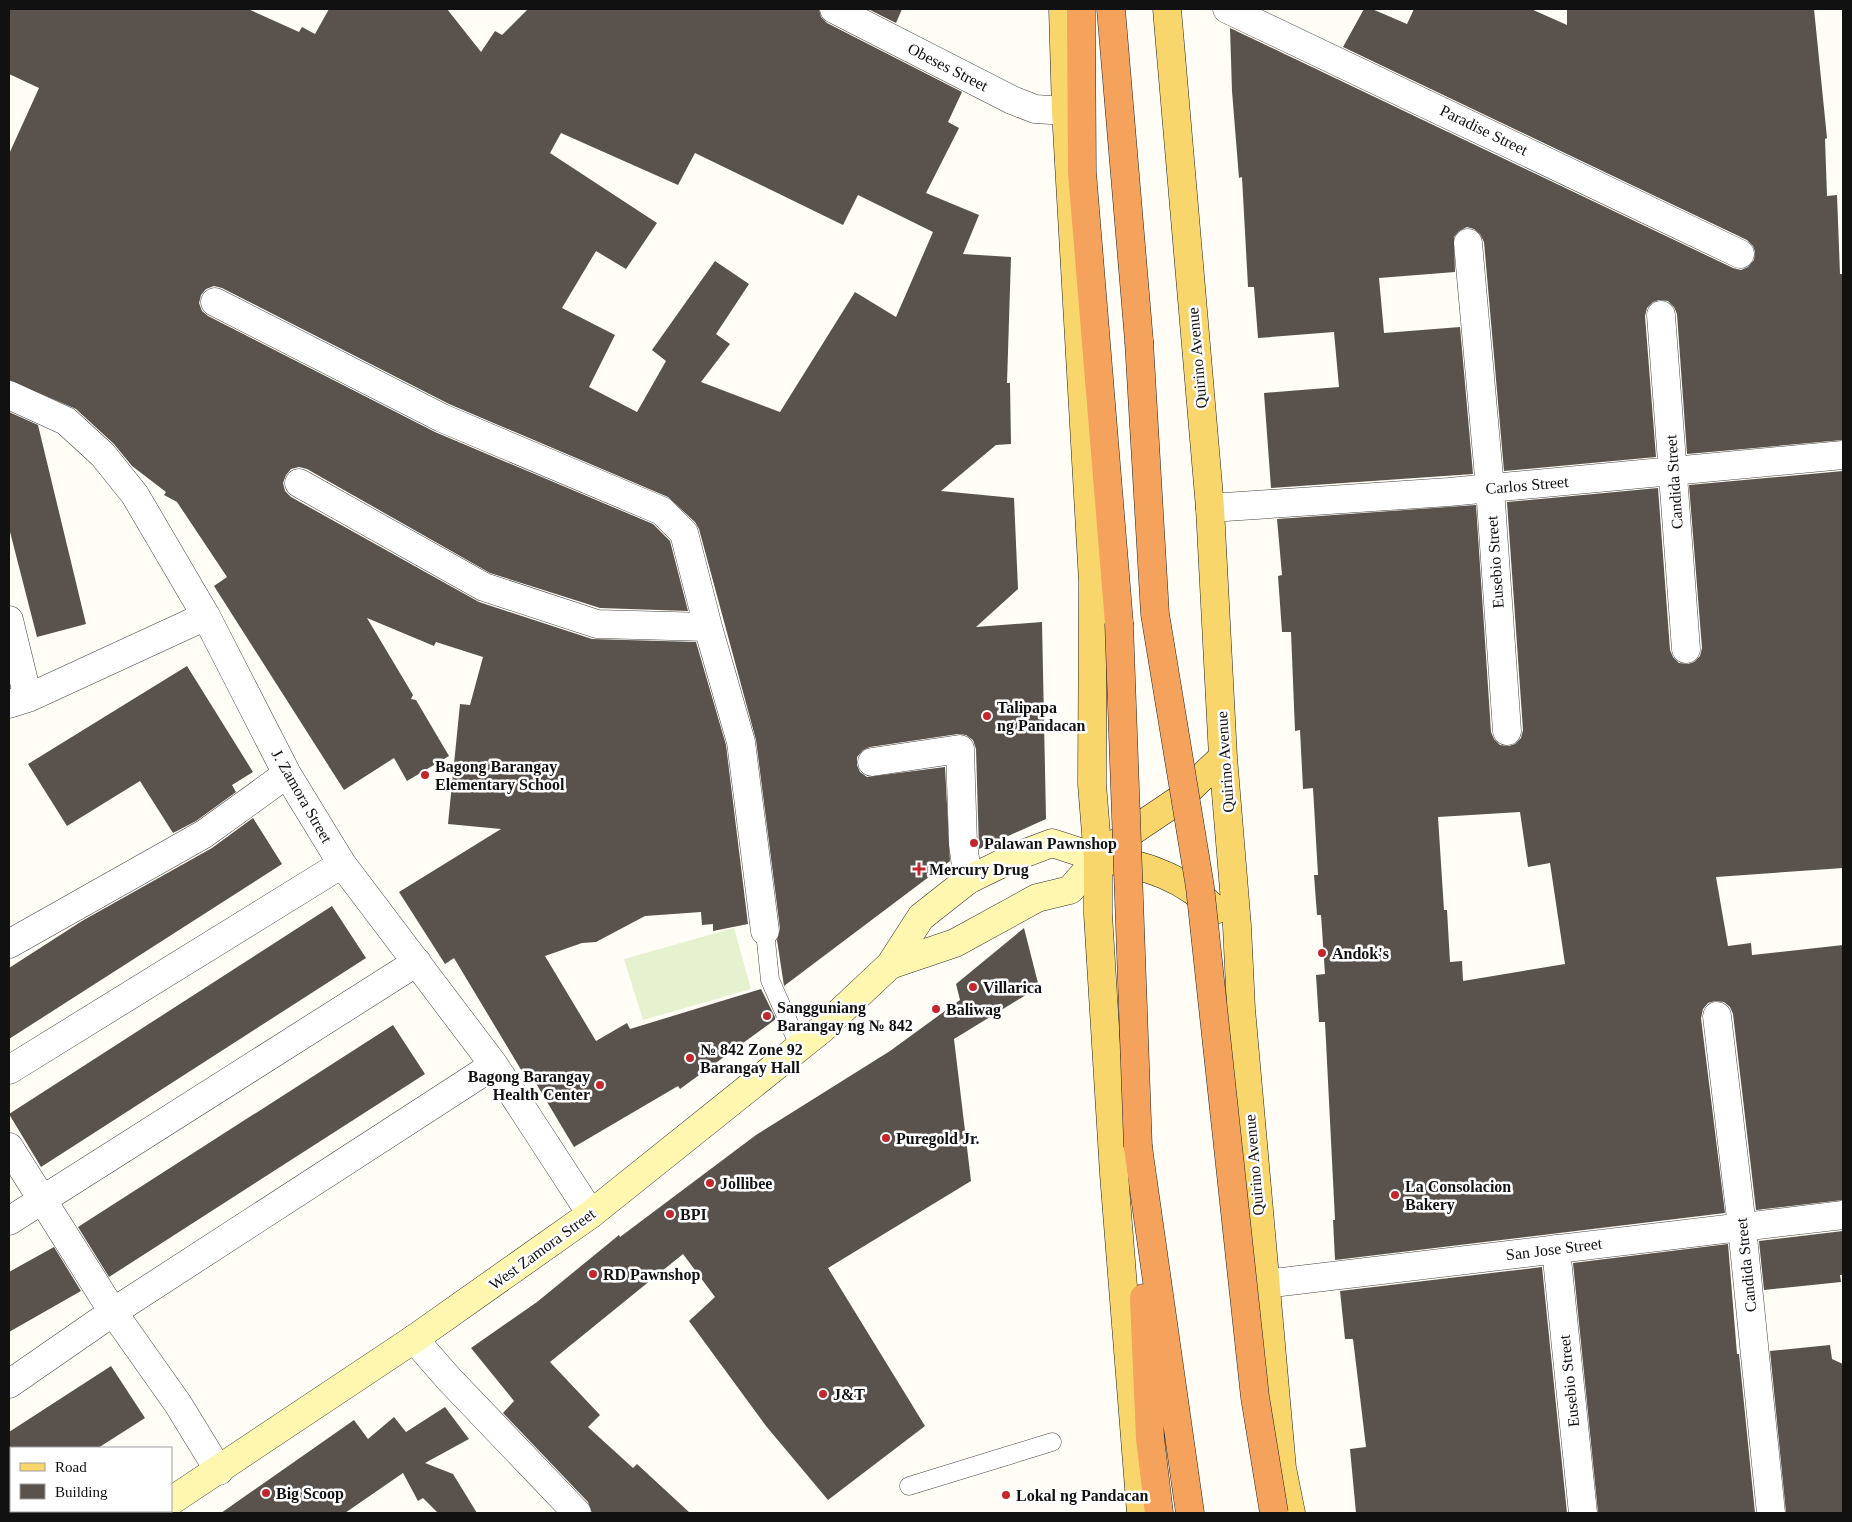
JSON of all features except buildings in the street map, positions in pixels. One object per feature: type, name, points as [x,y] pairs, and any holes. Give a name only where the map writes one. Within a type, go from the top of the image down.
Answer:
[{"type":"highway","points":[[1081,9],[1082,172],[1119,623],[1150,1438],[1160,1513]]},
{"type":"highway","points":[[1112,9],[1139,341],[1155,614],[1200,887],[1255,1397],[1274,1513]]},
{"type":"highway","points":[[1138,1146],[1190,1513]]},
{"type":"main road","points":[[1063,9],[1066,111],[1093,582],[1092,784],[1098,858],[1098,914],[1114,1174],[1141,1513]]},
{"type":"main road","name":"Quirino Avenue","points":[[1167,9],[1210,508],[1224,757],[1242,1019],[1282,1468],[1291,1513]]},
{"type":"main road","points":[[1098,858],[1131,832],[1177,802],[1224,757]]},
{"type":"main road","points":[[1098,858],[1129,862],[1173,878],[1208,902],[1222,917],[1237,926]]},
{"type":"street","name":"Obeses Street","points":[[834,9],[1012,100],[1034,109],[1066,111]]},
{"type":"street","name":"Paradise Street","points":[[1227,9],[1740,254]]},
{"type":"street","name":"Eusebio Street","points":[[1468,243],[1490,488],[1508,731]]},
{"type":"street","points":[[215,302],[442,418],[662,511],[684,533],[708,627],[741,742],[765,931]]},
{"type":"street","name":"Candida Street","points":[[1661,315],[1686,649]]},
{"type":"street","name":"J. Zamora Street","points":[[9,396],[66,421],[103,455],[135,495],[206,616],[287,774],[342,864],[494,1065],[591,1214]]},
{"type":"street","name":"Carlos Street","points":[[1210,508],[1490,488],[1843,455]]},
{"type":"street","points":[[299,483],[484,587],[597,624],[708,627]]},
{"type":"street","points":[[9,620],[18,701],[206,616]]},
{"type":"street","points":[[872,762],[960,749],[963,844],[968,880]]},
{"type":"street","points":[[9,944],[204,834],[287,774]]},
{"type":"street","name":"West Zamora Street","points":[[172,1500],[219,1471],[414,1339],[591,1214],[800,1048],[890,965],[921,916],[968,880],[1015,857],[1052,843],[1098,858],[1070,890],[1037,898],[955,943],[890,965]]},
{"type":"street","points":[[9,1070],[342,864]]},
{"type":"street","points":[[9,1221],[417,962]]},
{"type":"street","name":"Candida Street","points":[[1717,1016],[1742,1227],[1771,1513]]},
{"type":"street","points":[[9,1384],[112,1312],[494,1065]]},
{"type":"street","points":[[9,1147],[112,1312],[178,1404],[219,1471]]},
{"type":"street","name":"San Jose Street","points":[[1265,1284],[1843,1215]]},
{"type":"street","name":"Eusebio Street","points":[[1556,1249],[1583,1513]]},
{"type":"street","points":[[414,1339],[449,1379],[577,1513]]},
{"type":"lane","points":[[765,931],[770,980],[800,1048]]},
{"type":"lane","points":[[909,1486],[1052,1442]]},
{"type":"green space","points":[[734,928],[751,989],[643,1020],[624,959]]},
{"type":"place","name":"Talipapa ng Pandacan","points":[[987,716]]},
{"type":"place","name":"Bagong Barangay Elementary School","points":[[425,775]]},
{"type":"place","name":"Palawan Pawnshop","points":[[974,843]]},
{"type":"place","name":"Mercury Drug","points":[[919,869]]},
{"type":"place","name":"Andok's","points":[[1322,953]]},
{"type":"place","name":"Villarica","points":[[973,987]]},
{"type":"place","name":"Baliwag","points":[[936,1009]]},
{"type":"place","name":"Sangguniang Barangay ng № 842","points":[[767,1016]]},
{"type":"place","name":"№ 842 Zone 92 Barangay Hall","points":[[690,1058]]},
{"type":"place","name":"Bagong Barangay Health Center","points":[[600,1085]]},
{"type":"place","name":"Puregold Jr.","points":[[886,1138]]},
{"type":"place","name":"Jollibee","points":[[710,1183]]},
{"type":"place","name":"La Consolacion Bakery","points":[[1395,1195]]},
{"type":"place","name":"BPI","points":[[670,1214]]},
{"type":"place","name":"RD Pawnshop","points":[[593,1274]]},
{"type":"place","name":"J&T","points":[[823,1394]]},
{"type":"place","name":"Big Scoop","points":[[266,1493]]},
{"type":"place","name":"Lokal ng Pandacan","points":[[1006,1495]]}]
